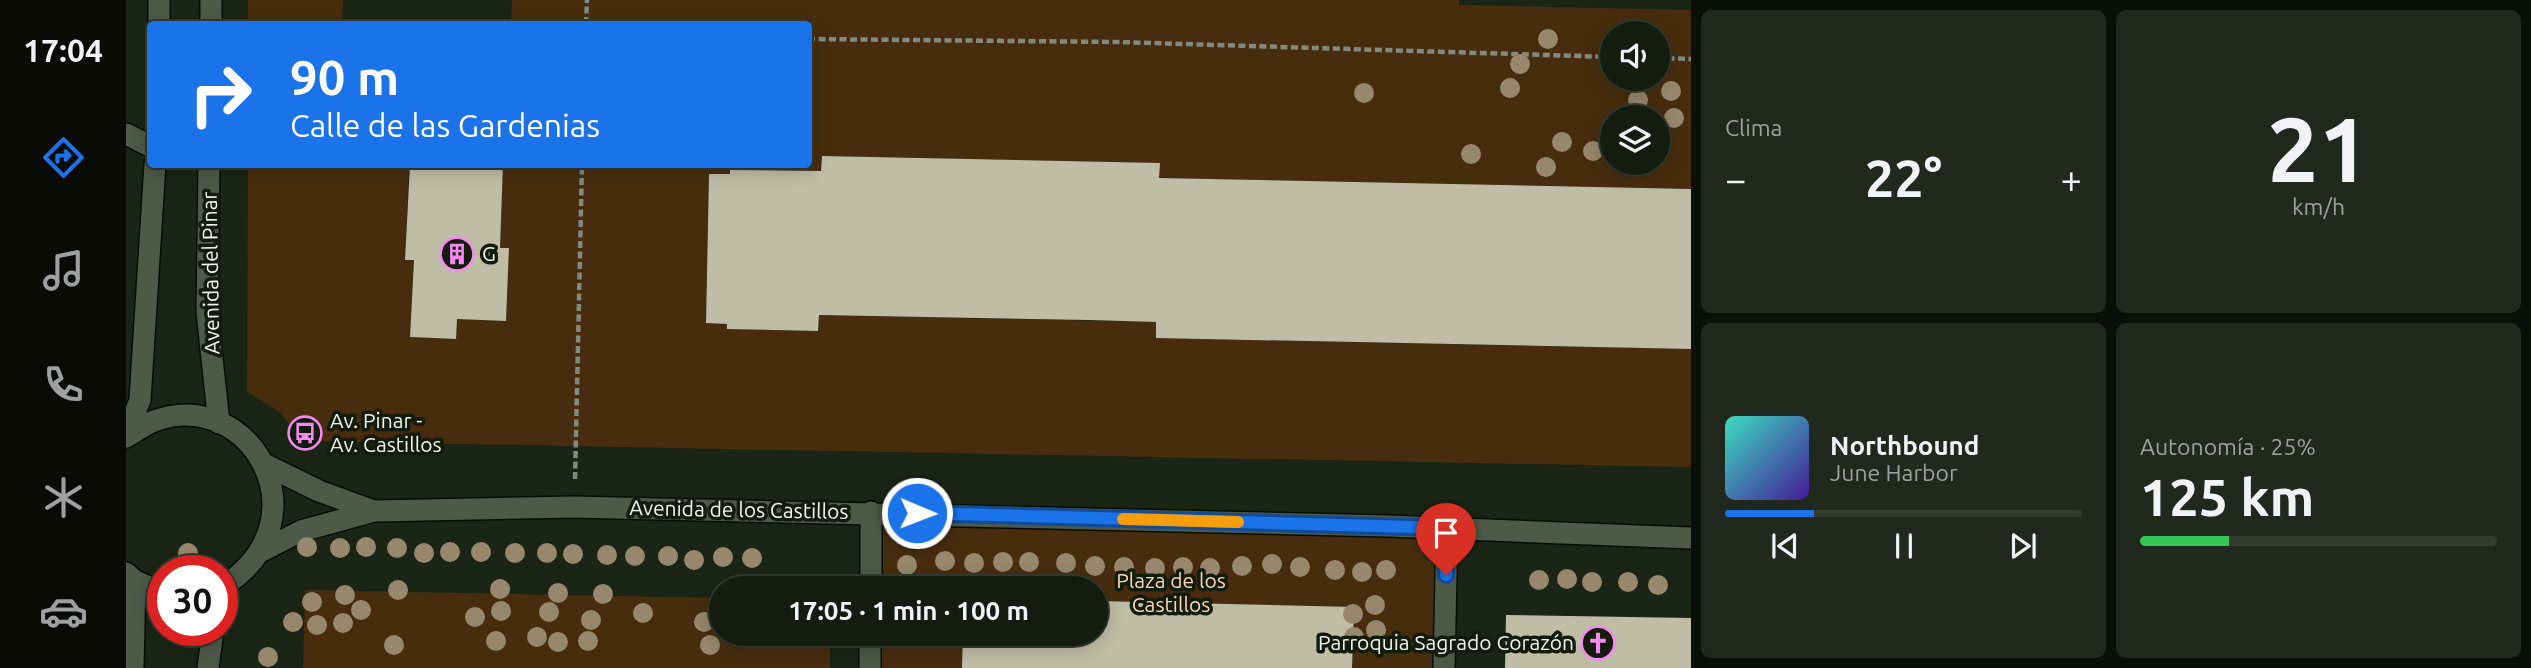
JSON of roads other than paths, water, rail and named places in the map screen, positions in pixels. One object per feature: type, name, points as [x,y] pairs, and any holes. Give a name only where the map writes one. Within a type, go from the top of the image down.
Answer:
[{"type":"street","points":[[159,0],[159,21]]},
{"type":"street","points":[[211,0],[211,21]]},
{"type":"street","points":[[126,134],[147,144]]},
{"type":"street","points":[[126,437],[140,400],[155,168]]},
{"type":"street","name":"Avenida del Pinar","points":[[209,168],[207,312],[219,423]]},
{"type":"street","points":[[126,437],[154,421],[187,416],[219,423],[246,440],[264,464],[273,495],[273,524],[262,551],[238,577]]},
{"type":"street","name":"Avenida de los Castillos","points":[[264,464],[320,491],[374,511]]},
{"type":"street","name":"Avenida de los Castillos","points":[[262,551],[301,531],[374,511],[574,507],[871,512],[1447,528],[1691,538]]},
{"type":"street","points":[[871,512],[871,576]]},
{"type":"street","points":[[1444,668],[1447,528]]},
{"type":"street","points":[[133,668],[130,577],[147,585]]},
{"type":"street","points":[[208,668],[211,646]]},
{"type":"street","points":[[870,646],[870,668]]},
{"type":"place","name":"G","points":[[457,254]]},
{"type":"place","name":"Av. Pinar - Av. Castillos","points":[[305,433]]},
{"type":"place","name":"Parroquia Sagrado Corazón","points":[[1598,643]]},
{"type":"park label","name":"Plaza de los Castillos","points":[[1171,593]]}]
